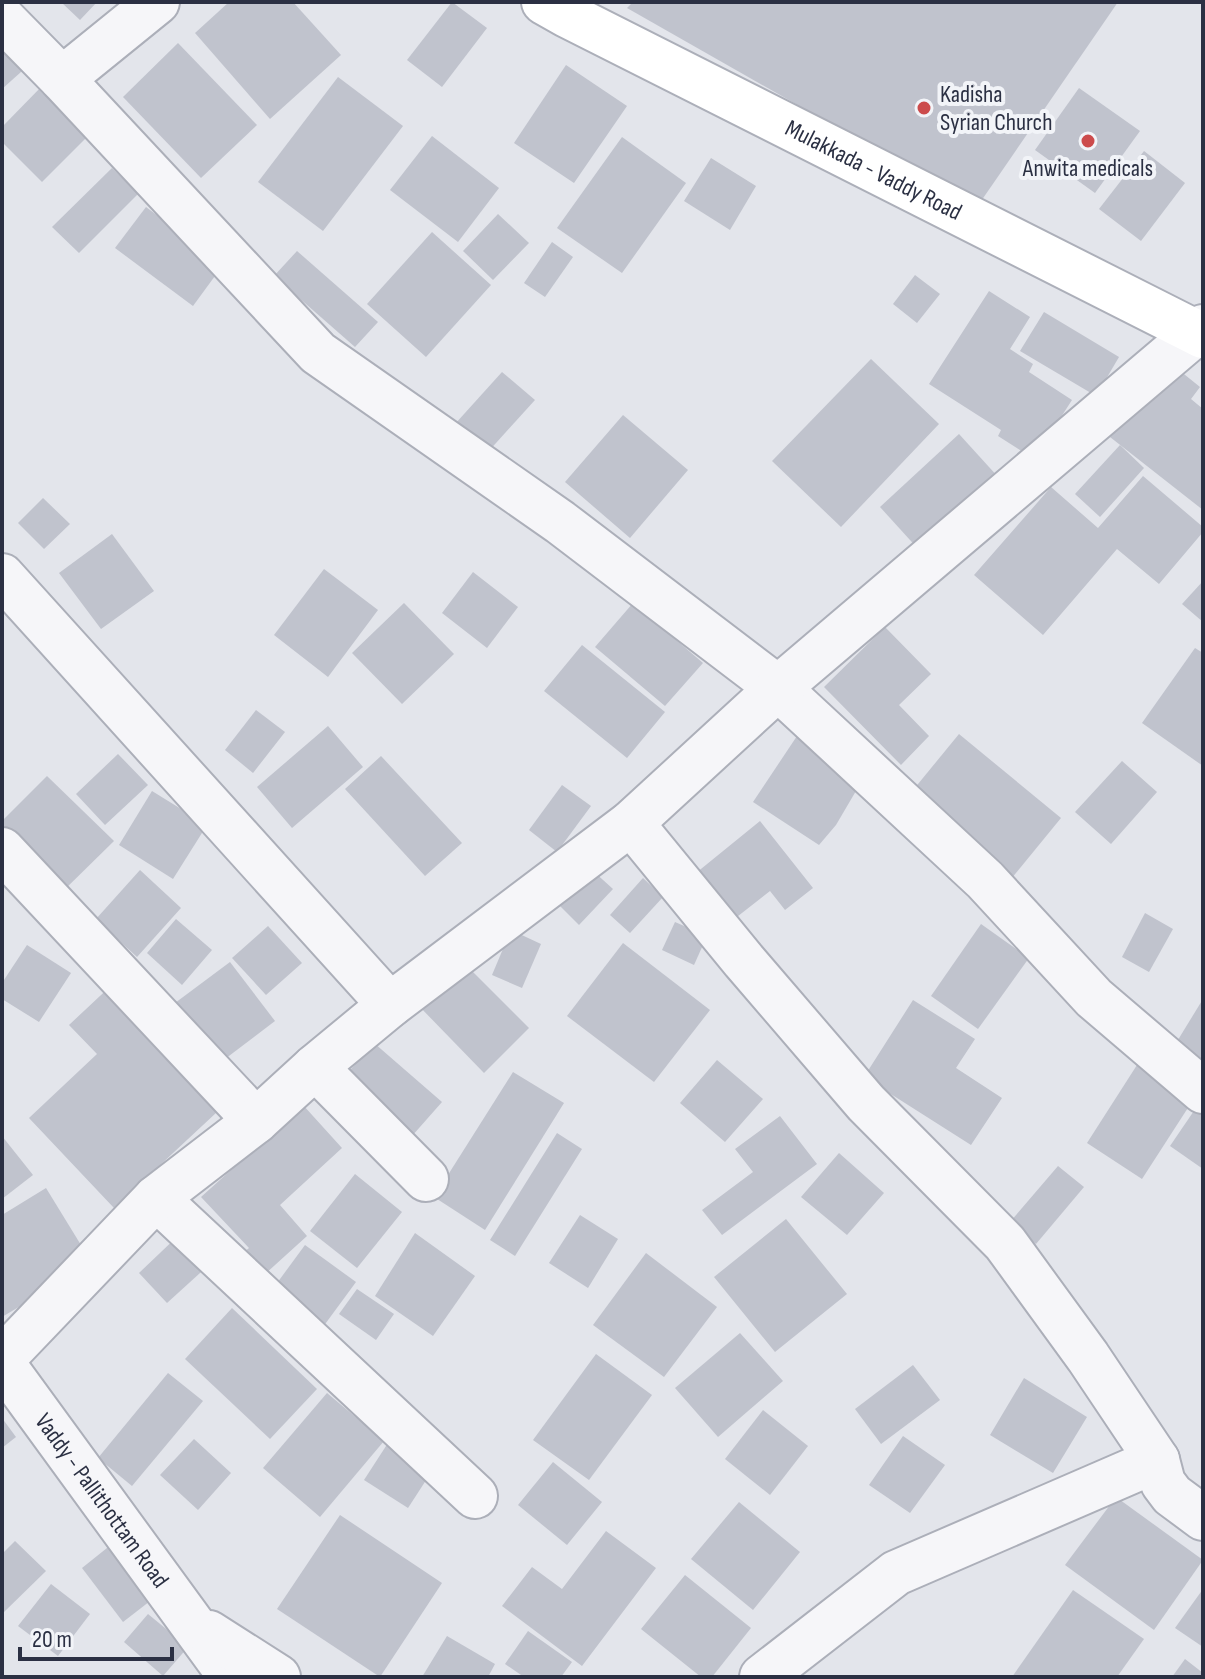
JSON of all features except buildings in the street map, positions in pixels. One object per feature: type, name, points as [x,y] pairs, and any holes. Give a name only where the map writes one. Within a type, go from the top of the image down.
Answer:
[{"type":"street","points":[[62,79],[157,2]]},
{"type":"street","name":"Mulakkada - Vaddy Road","points":[[544,2],[1201,332]]},
{"type":"street","points":[[2,18],[318,353],[560,522],[778,688],[985,880],[1094,998],[1203,1091]]},
{"type":"street","points":[[2,1361],[156,1198],[256,1121],[390,1005],[631,823],[778,688],[1201,332]]},
{"type":"street","points":[[2,576],[390,1005]]},
{"type":"street","points":[[631,823],[866,1103],[1005,1243],[1088,1357],[1157,1460],[1163,1483],[1172,1495],[1203,1518]]},
{"type":"street","points":[[2,850],[256,1121]]},
{"type":"street","points":[[315,1067],[426,1179]]},
{"type":"street","points":[[156,1198],[475,1496]]},
{"type":"street","name":"Vaddy - Pallithottam Road","points":[[2,1361],[231,1677]]},
{"type":"street","points":[[762,1677],[896,1573],[1157,1460]]},
{"type":"street","points":[[190,1620],[278,1677]]},
{"type":"place","name":"Kadisha Syrian Church","points":[[924,108]]},
{"type":"place","name":"Anwita medicals","points":[[1088,141]]}]
